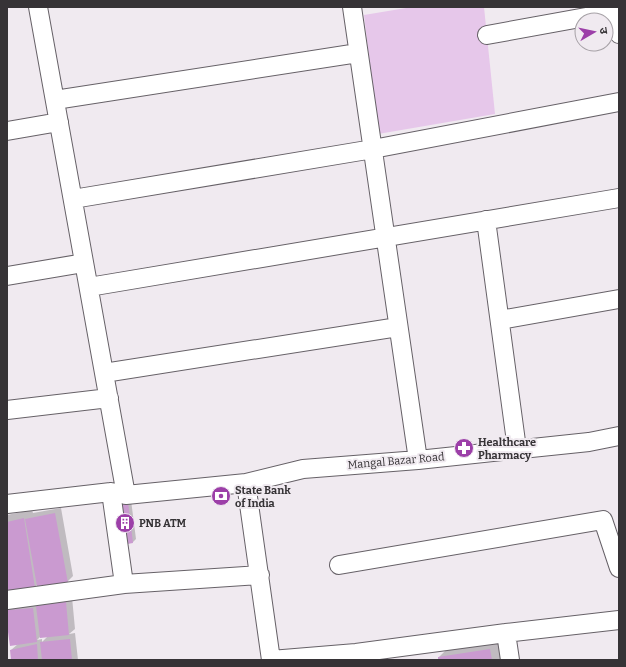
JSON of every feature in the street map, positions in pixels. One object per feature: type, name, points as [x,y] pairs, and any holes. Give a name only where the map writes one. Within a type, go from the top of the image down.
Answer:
[{"type":"street","points":[[38,7],[109,398],[119,494],[124,584]]},
{"type":"street","points":[[352,7],[418,460]]},
{"type":"street","points":[[487,35],[616,10],[619,34]]},
{"type":"street","points":[[55,100],[358,53]]},
{"type":"street","points":[[73,199],[373,150],[619,102]]},
{"type":"street","points":[[7,131],[59,122]]},
{"type":"street","points":[[89,287],[619,198]]},
{"type":"street","points":[[486,220],[518,449]]},
{"type":"street","points":[[7,276],[84,262]]},
{"type":"street","points":[[500,320],[619,299]]},
{"type":"street","points":[[104,373],[398,327]]},
{"type":"street","points":[[7,410],[109,398]]},
{"type":"street","name":"Mangal Bazar Road","points":[[7,504],[246,483],[303,469],[418,460],[589,442],[619,436]]},
{"type":"street","points":[[246,483],[271,660],[356,653],[619,620]]},
{"type":"street","points":[[339,565],[603,520],[619,568]]},
{"type":"street","points":[[7,600],[124,584],[260,575]]},
{"type":"street","points":[[506,633],[510,660]]},
{"type":"shaded area","points":[[412,7],[484,7],[495,114],[378,134],[364,15]]},
{"type":"building","name":"PNB ATM","points":[[128,502],[133,543],[122,545],[117,504]]},
{"type":"building","points":[[55,513],[68,583],[37,586],[25,519]]},
{"type":"building","points":[[24,518],[35,588],[7,591],[7,522]]},
{"type":"building","points":[[66,602],[69,635],[40,638],[36,606]]},
{"type":"building","points":[[33,608],[37,642],[10,646],[7,625],[7,610]]},
{"type":"building","points":[[70,639],[72,660],[42,660],[40,642]]},
{"type":"building","points":[[37,644],[38,660],[11,660],[10,650]]},
{"type":"building","points":[[490,649],[492,660],[438,660],[438,657]]},
{"type":"place","name":"Healthcare Pharmacy","points":[[464,448]]},
{"type":"place","name":"State Bank of India","points":[[221,496]]},
{"type":"place","name":"PNB ATM","points":[[125,523]]}]
